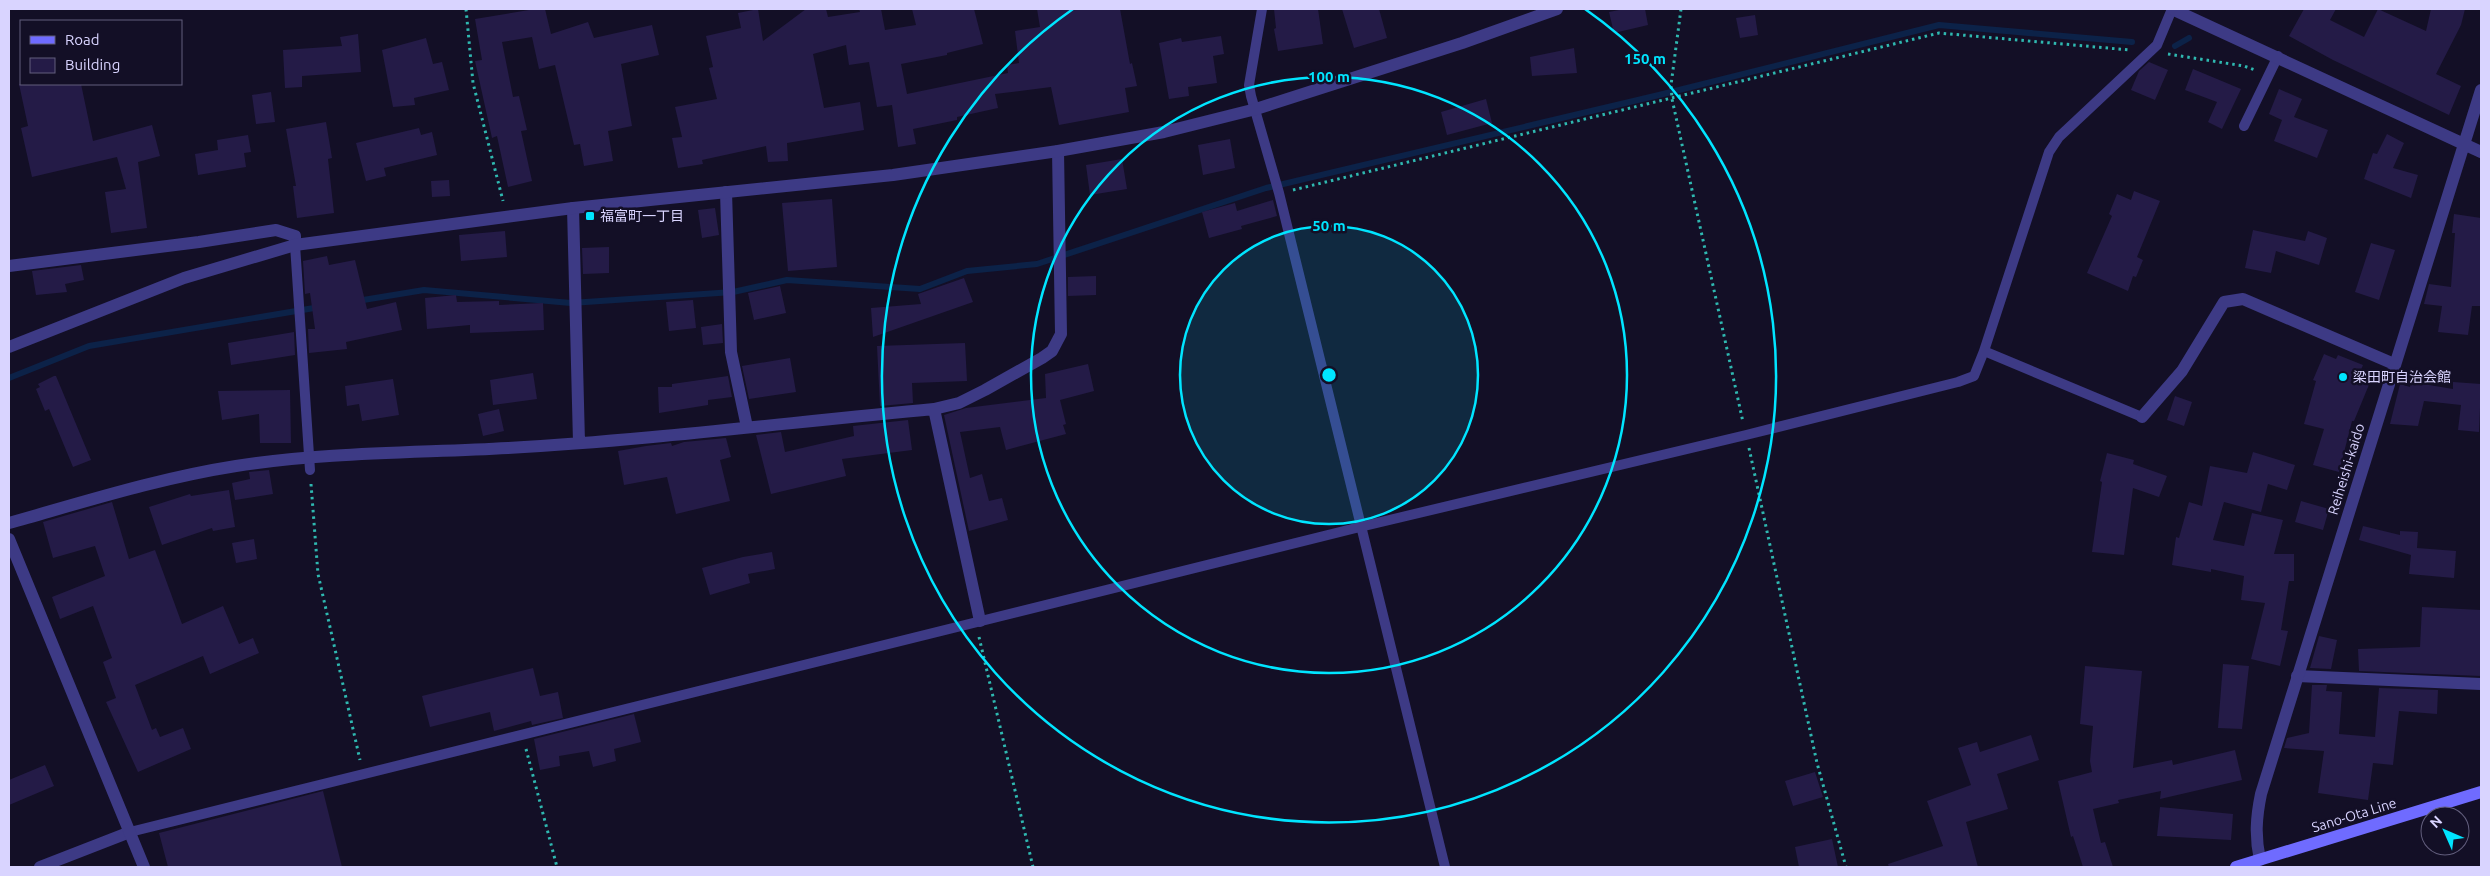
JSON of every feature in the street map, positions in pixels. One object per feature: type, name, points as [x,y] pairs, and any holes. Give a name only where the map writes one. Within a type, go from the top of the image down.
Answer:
[{"type":"main road","name":"Sano-Ota Line","points":[[2236,867],[2481,792]]},
{"type":"street","points":[[9,347],[184,278],[294,245],[573,208],[893,175],[1058,151],[1164,132],[1256,109],[1462,43],[1557,9]]},
{"type":"street","points":[[2172,9],[2278,56],[2463,146],[2481,152]]},
{"type":"street","name":"Reiheishi-kaido","points":[[2260,860],[2255,839],[2258,810],[2297,676],[2481,90]]},
{"type":"street","points":[[9,523],[135,488],[234,466],[309,456],[508,448],[934,409],[959,403],[1042,358],[1052,351],[1061,334],[1058,151]]},
{"type":"street","points":[[726,192],[732,352],[747,427]]},
{"type":"street","points":[[573,208],[579,442]]},
{"type":"street","points":[[9,266],[199,242],[276,230],[295,236],[294,245]]},
{"type":"street","points":[[2142,417],[2182,372],[2224,302],[2243,299],[2394,364]]},
{"type":"street","points":[[934,409],[978,622]]},
{"type":"street","points":[[9,539],[144,867]]},
{"type":"street","points":[[2297,676],[2481,684]]},
{"type":"street","points":[[40,867],[130,832]]},
{"type":"lane","points":[[1262,9],[1249,85],[1278,193],[1445,867]]},
{"type":"lane","points":[[130,832],[1360,526],[1737,438],[1958,382],[1974,376],[1984,352],[2049,152],[2059,137],[2150,52],[2161,37],[2172,9]]},
{"type":"lane","points":[[2244,126],[2278,56]]},
{"type":"lane","points":[[294,245],[310,470]]},
{"type":"lane","points":[[1984,352],[2142,417]]},
{"type":"path","points":[[466,9],[473,83],[508,216]]},
{"type":"path","points":[[1278,193],[1940,33],[2150,52],[2244,66],[2268,75]]},
{"type":"path","points":[[310,470],[320,583],[363,773]]},
{"type":"path","points":[[978,622],[1033,867]]},
{"type":"path","points":[[522,734],[557,867]]},
{"type":"building","points":[[528,9],[545,9],[551,34],[588,22],[594,38],[652,25],[659,55],[621,64],[632,126],[608,131],[613,161],[584,166],[580,144],[574,145],[555,65],[539,69],[532,37],[502,42],[513,97],[519,96],[527,130],[521,131],[532,181],[508,187],[497,136],[492,138],[475,61],[482,60],[475,19]]},
{"type":"building","points":[[758,9],[763,41],[806,9],[826,9],[828,17],[860,12],[859,9],[881,9],[885,30],[916,25],[912,9],[974,9],[983,44],[947,53],[947,55],[901,64],[907,94],[1008,73],[1007,65],[1019,63],[1015,31],[1040,27],[1037,9],[1120,9],[1130,64],[1132,63],[1137,86],[1125,88],[1129,112],[1059,125],[1051,87],[995,94],[998,108],[957,117],[957,120],[913,129],[916,144],[898,147],[892,105],[877,107],[869,62],[849,65],[846,45],[813,54],[824,108],[860,102],[864,130],[787,143],[788,161],[768,162],[766,146],[702,160],[703,164],[678,168],[672,138],[682,137],[675,107],[717,99],[709,68],[713,67],[706,36],[741,28],[738,13]]},
{"type":"building","points":[[1274,9],[1318,9],[1323,44],[1278,51],[1274,29],[1276,28]]},
{"type":"building","points":[[1342,9],[1379,9],[1387,38],[1354,48]]},
{"type":"building","points":[[1624,9],[1645,9],[1648,25],[1614,33],[1609,12]]},
{"type":"building","points":[[2304,9],[2336,9],[2330,20],[2364,37],[2378,9],[2426,31],[2431,9],[2465,9],[2461,25],[2436,74],[2461,86],[2449,115],[2333,60],[2289,36]]},
{"type":"building","points":[[1755,15],[1758,35],[1740,38],[1736,18]]},
{"type":"building","points":[[358,34],[361,72],[302,76],[302,87],[285,88],[283,50],[342,46],[340,37]]},
{"type":"building","points":[[1221,36],[1224,54],[1213,56],[1217,83],[1188,87],[1189,96],[1169,99],[1159,43],[1181,38],[1182,42]]},
{"type":"building","points":[[426,38],[433,64],[442,62],[449,90],[414,98],[415,105],[393,107],[382,50]]},
{"type":"building","points":[[1574,48],[1577,73],[1532,76],[1530,57]]},
{"type":"building","points":[[2149,62],[2168,70],[2155,100],[2131,90],[2139,71]]},
{"type":"building","points":[[2193,69],[2241,89],[2222,129],[2208,122],[2217,102],[2185,90]]},
{"type":"building","points":[[19,84],[81,85],[93,141],[152,125],[160,156],[138,162],[147,228],[111,233],[105,192],[126,189],[117,157],[32,177],[21,128],[28,126]]},
{"type":"building","points":[[2279,89],[2302,99],[2294,117],[2328,130],[2317,158],[2274,141],[2282,120],[2269,114]]},
{"type":"building","points":[[271,92],[275,122],[256,124],[252,95]]},
{"type":"building","points":[[1486,99],[1492,123],[1447,135],[1441,112]]},
{"type":"building","points":[[326,122],[332,158],[328,159],[334,213],[297,218],[293,186],[296,186],[286,129]]},
{"type":"building","points":[[419,128],[421,135],[432,132],[437,155],[384,168],[386,176],[366,181],[356,143]]},
{"type":"building","points":[[2387,134],[2404,143],[2393,168],[2418,175],[2411,198],[2364,179],[2373,153],[2377,154]]},
{"type":"building","points":[[248,135],[251,152],[244,153],[246,167],[198,175],[195,154],[218,150],[217,140]]},
{"type":"building","points":[[1230,139],[1235,168],[1203,175],[1198,145]]},
{"type":"building","points":[[1122,159],[1127,189],[1090,195],[1086,165]]},
{"type":"building","points":[[449,180],[450,196],[432,197],[431,181]]},
{"type":"building","points":[[2134,191],[2160,201],[2137,257],[2143,260],[2136,277],[2133,276],[2128,291],[2087,273],[2112,216],[2109,214],[2117,194],[2131,200]]},
{"type":"building","points":[[832,199],[837,267],[788,271],[782,203]]},
{"type":"building","points":[[1273,200],[1277,216],[1241,226],[1242,229],[1209,238],[1202,212],[1235,203],[1237,211]]},
{"type":"building","points":[[715,208],[719,235],[702,238],[698,210]]},
{"type":"building","points":[[2454,214],[2481,218],[2481,306],[2472,306],[2468,335],[2438,332],[2442,306],[2424,304],[2429,284],[2451,287],[2455,233],[2452,233]]},
{"type":"building","points":[[2253,230],[2305,241],[2308,231],[2327,238],[2319,265],[2276,251],[2271,273],[2245,268]]},
{"type":"building","points":[[505,231],[507,257],[461,261],[459,235]]},
{"type":"building","points":[[2371,243],[2395,250],[2379,300],[2355,292]]},
{"type":"building","points":[[609,247],[609,273],[583,274],[582,248]]},
{"type":"building","points":[[327,256],[329,265],[355,260],[367,309],[396,302],[402,330],[346,342],[347,349],[309,353],[308,329],[315,329],[310,293],[305,294],[303,261]]},
{"type":"building","points":[[81,265],[84,280],[65,284],[67,292],[36,295],[32,271]]},
{"type":"building","points":[[1096,276],[1096,295],[1068,296],[1068,277]]},
{"type":"building","points":[[964,278],[973,302],[873,337],[871,308],[921,304],[918,294]]},
{"type":"building","points":[[780,286],[786,313],[754,320],[748,293]]},
{"type":"building","points":[[456,295],[457,302],[499,301],[499,305],[543,303],[544,330],[470,333],[470,325],[427,329],[425,298]]},
{"type":"building","points":[[693,300],[696,328],[669,331],[666,302]]},
{"type":"building","points":[[722,324],[723,343],[703,345],[701,327]]},
{"type":"building","points":[[294,332],[295,355],[231,365],[228,343]]},
{"type":"building","points":[[965,343],[967,381],[912,383],[913,403],[880,406],[877,346]]},
{"type":"building","points":[[2324,354],[2336,359],[2338,355],[2363,365],[2361,370],[2373,375],[2354,421],[2352,421],[2339,472],[2313,465],[2324,429],[2304,424],[2316,381],[2313,380]]},
{"type":"building","points":[[790,358],[796,392],[749,399],[742,366]]},
{"type":"building","points":[[1088,364],[1094,391],[1060,400],[1066,424],[1063,425],[1066,434],[1006,450],[1000,427],[960,432],[970,478],[982,474],[989,501],[1002,498],[1008,520],[969,531],[944,415],[966,408],[1046,398],[1045,374]]},
{"type":"building","points":[[533,373],[537,399],[493,405],[490,380]]},
{"type":"building","points":[[56,376],[91,460],[73,467],[49,409],[45,411],[36,389],[40,387],[38,384]]},
{"type":"building","points":[[728,376],[732,397],[708,400],[708,405],[659,413],[658,387],[672,387],[672,384]]},
{"type":"building","points":[[393,379],[399,415],[362,421],[359,404],[347,406],[345,386]]},
{"type":"building","points":[[2411,382],[2453,389],[2453,382],[2481,384],[2479,432],[2458,430],[2461,405],[2424,401],[2418,426],[2390,424],[2400,384],[2410,387]]},
{"type":"building","points":[[290,390],[291,443],[260,443],[259,414],[222,420],[218,391]]},
{"type":"building","points":[[2175,396],[2192,402],[2184,426],[2167,420]]},
{"type":"building","points":[[499,409],[504,431],[483,436],[478,414]]},
{"type":"building","points":[[908,420],[912,450],[842,459],[846,476],[771,494],[756,435],[781,432],[785,452],[854,436],[853,426]]},
{"type":"building","points":[[726,438],[731,457],[720,460],[730,501],[676,514],[667,477],[624,485],[618,451],[646,446],[671,443],[672,446],[684,442]]},
{"type":"building","points":[[2253,452],[2295,465],[2287,490],[2268,484],[2261,512],[2224,502],[2213,540],[2244,546],[2252,513],[2283,520],[2274,554],[2294,554],[2294,581],[2289,581],[2281,630],[2288,631],[2280,666],[2251,659],[2265,603],[2241,600],[2244,576],[2211,569],[2211,572],[2172,565],[2176,537],[2179,538],[2189,502],[2202,506],[2210,466],[2247,473]]},
{"type":"building","points":[[2107,453],[2134,460],[2133,464],[2167,476],[2159,497],[2133,488],[2124,555],[2092,552],[2102,482],[2100,481]]},
{"type":"building","points":[[269,470],[273,494],[235,500],[232,483],[250,479],[249,472]]},
{"type":"building","points":[[229,490],[235,527],[213,531],[212,528],[162,545],[149,507],[190,494],[191,496]]},
{"type":"building","points":[[2301,501],[2329,509],[2323,530],[2295,522]]},
{"type":"building","points":[[112,502],[129,559],[155,550],[182,624],[223,606],[239,644],[253,638],[259,653],[210,674],[203,656],[135,685],[152,730],[156,728],[160,737],[183,728],[191,749],[138,772],[106,702],[116,698],[103,662],[112,658],[93,606],[60,619],[52,597],[105,576],[95,546],[53,558],[43,522]]},
{"type":"building","points":[[2363,526],[2400,535],[2400,531],[2418,532],[2417,548],[2456,551],[2454,578],[2409,574],[2411,555],[2359,540]]},
{"type":"building","points":[[254,539],[257,559],[236,563],[232,543]]},
{"type":"building","points":[[772,552],[775,569],[748,574],[750,583],[710,595],[702,568],[743,557]]},
{"type":"building","points":[[2422,607],[2481,610],[2481,676],[2359,671],[2358,649],[2420,647]]},
{"type":"building","points":[[2319,636],[2337,640],[2331,669],[2310,668]]},
{"type":"building","points":[[2223,664],[2249,666],[2242,729],[2218,728]]},
{"type":"building","points":[[2085,666],[2142,671],[2133,768],[2172,760],[2173,765],[2235,750],[2242,780],[2160,799],[2161,791],[2118,800],[2119,803],[2093,809],[2101,843],[2105,842],[2113,867],[2083,867],[2073,836],[2071,837],[2058,781],[2092,772],[2090,761],[2093,726],[2080,724]]},
{"type":"building","points":[[533,668],[540,696],[558,692],[563,718],[532,725],[531,721],[494,731],[490,712],[430,727],[422,696]]},
{"type":"building","points":[[2312,685],[2327,685],[2326,691],[2342,692],[2339,734],[2375,737],[2379,688],[2438,690],[2437,714],[2399,711],[2393,765],[2373,763],[2368,800],[2318,793],[2324,751],[2284,748],[2287,738],[2309,733]]},
{"type":"building","points":[[634,714],[641,742],[614,749],[616,761],[593,767],[589,751],[559,756],[560,766],[540,770],[534,739]]},
{"type":"building","points":[[2031,735],[2039,760],[1997,774],[2008,809],[1966,822],[1978,867],[1889,867],[1888,864],[1943,846],[1927,801],[1971,785],[1958,748],[1977,742],[1980,752]]},
{"type":"building","points":[[45,765],[54,786],[9,805],[9,780]]},
{"type":"building","points":[[1815,772],[1823,797],[1793,806],[1785,781]]},
{"type":"building","points":[[323,791],[342,867],[168,867],[159,833]]},
{"type":"building","points":[[2160,807],[2233,814],[2231,840],[2157,836]]},
{"type":"building","points":[[1832,839],[1838,867],[1799,867],[1795,847]]},
{"type":"waterway","points":[[357,301],[424,290],[571,303],[733,292],[787,280],[920,289],[967,271],[1037,264],[1266,188],[1659,95],[1939,25],[2132,42]]},
{"type":"waterway","points":[[2175,46],[2189,38]]},
{"type":"waterway","points":[[9,378],[89,346],[320,307]]},
{"type":"place","name":"福富町一丁目","points":[[590,216]]},
{"type":"place","name":"梁田町自治会館","points":[[2343,377]]}]
